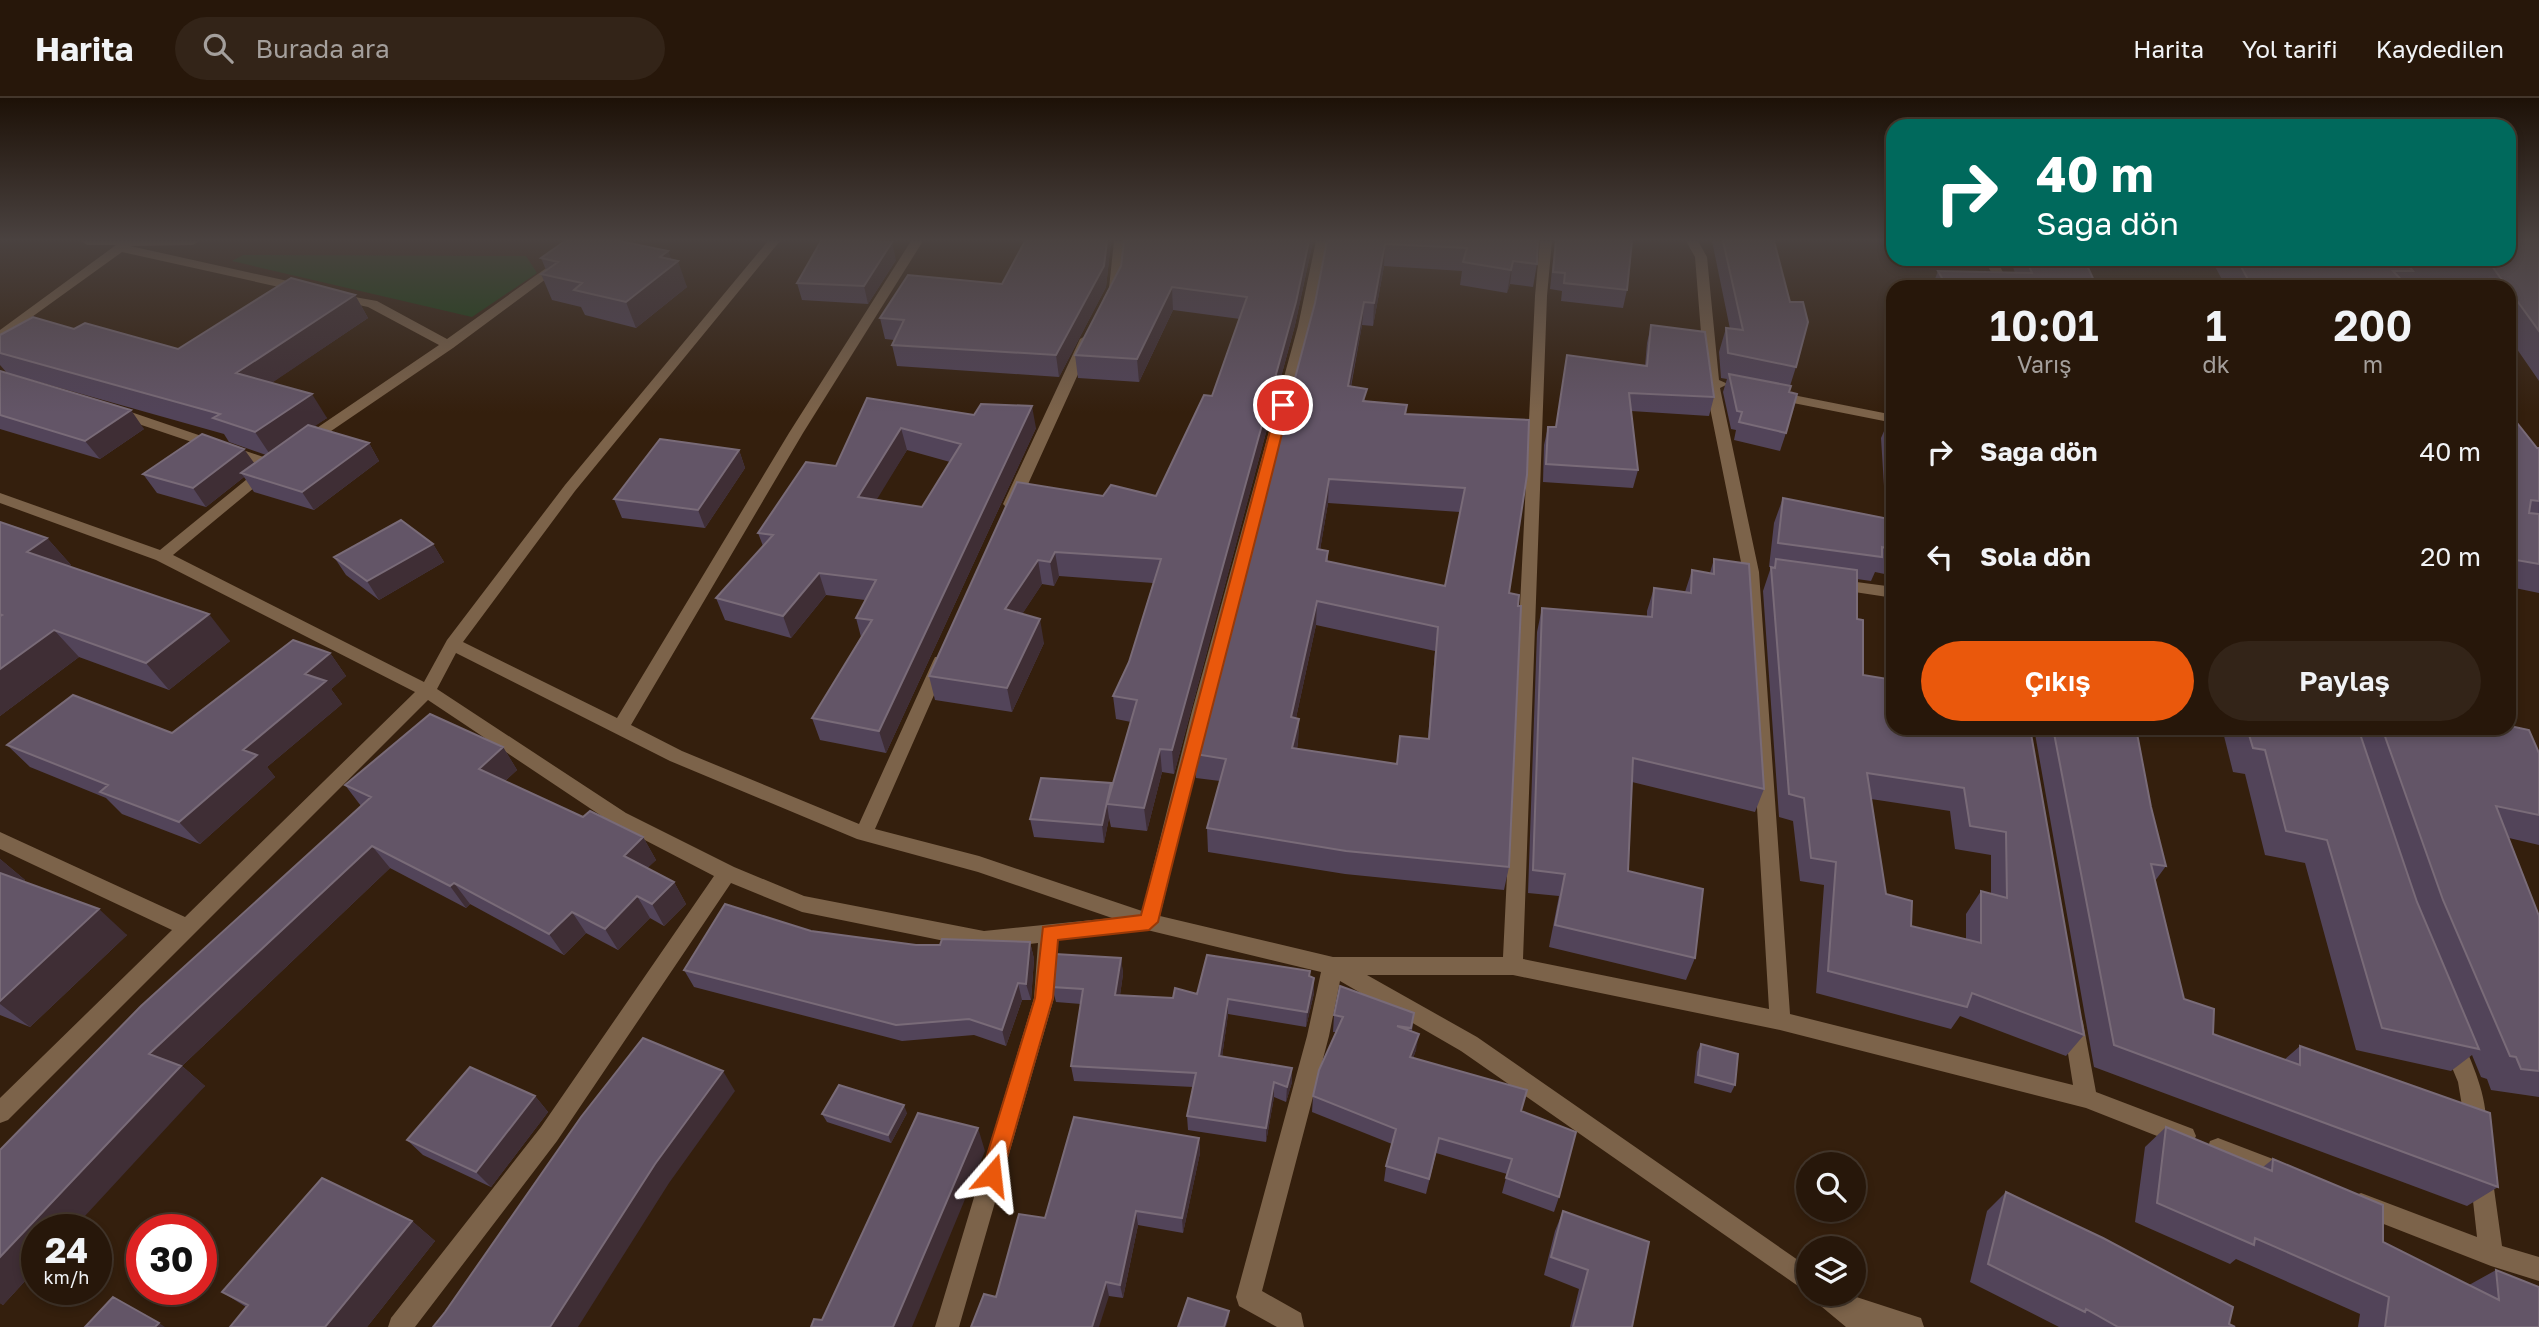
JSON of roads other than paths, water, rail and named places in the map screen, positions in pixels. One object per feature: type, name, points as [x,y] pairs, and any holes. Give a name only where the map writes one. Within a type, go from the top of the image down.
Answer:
[{"type":"street","points":[[0,336],[52,298]]},
{"type":"street","points":[[349,298],[372,304],[448,345]]},
{"type":"street","points":[[162,556],[282,459],[512,298]]},
{"type":"street","points":[[0,1113],[427,691],[453,644],[570,488],[727,298]]},
{"type":"street","points":[[620,728],[796,433],[881,298]]},
{"type":"street","points":[[1005,517],[1109,298]]},
{"type":"street","points":[[1149,922],[1201,711],[1311,298]]},
{"type":"street","points":[[1513,966],[1541,298]]},
{"type":"street","points":[[1705,298],[1712,383],[1757,573],[1780,1021]]},
{"type":"street","points":[[1712,383],[1738,388]]},
{"type":"street","points":[[1764,393],[1886,417]]},
{"type":"street","points":[[97,406],[282,459]]},
{"type":"street","points":[[0,498],[162,556],[427,691],[619,818],[727,873],[802,904],[984,940],[1149,922]]},
{"type":"street","points":[[1816,582],[1886,592]]},
{"type":"street","points":[[864,834],[949,642]]},
{"type":"street","points":[[453,644],[676,755],[864,834],[979,864],[1149,922],[1333,966],[1513,966],[1780,1021],[2086,1098],[2301,1181]]},
{"type":"street","points":[[0,840],[188,928]]},
{"type":"street","points":[[400,1327],[550,1134],[727,873]]},
{"type":"street","points":[[947,1327],[1044,998],[1049,933]]},
{"type":"street","points":[[1333,966],[1469,1044],[1796,1273]]},
{"type":"street","points":[[1292,1327],[1292,1322],[1248,1297],[1318,1036],[1333,966]]},
{"type":"street","points":[[2070,1002],[2086,1098]]},
{"type":"street","points":[[2444,1021],[2469,1082],[2491,1254]]},
{"type":"street","points":[[2339,1196],[2491,1254],[2539,1269]]},
{"type":"street","points":[[1842,1306],[1865,1327]]},
{"type":"street","points":[[1852,1306],[1912,1327]]}]
